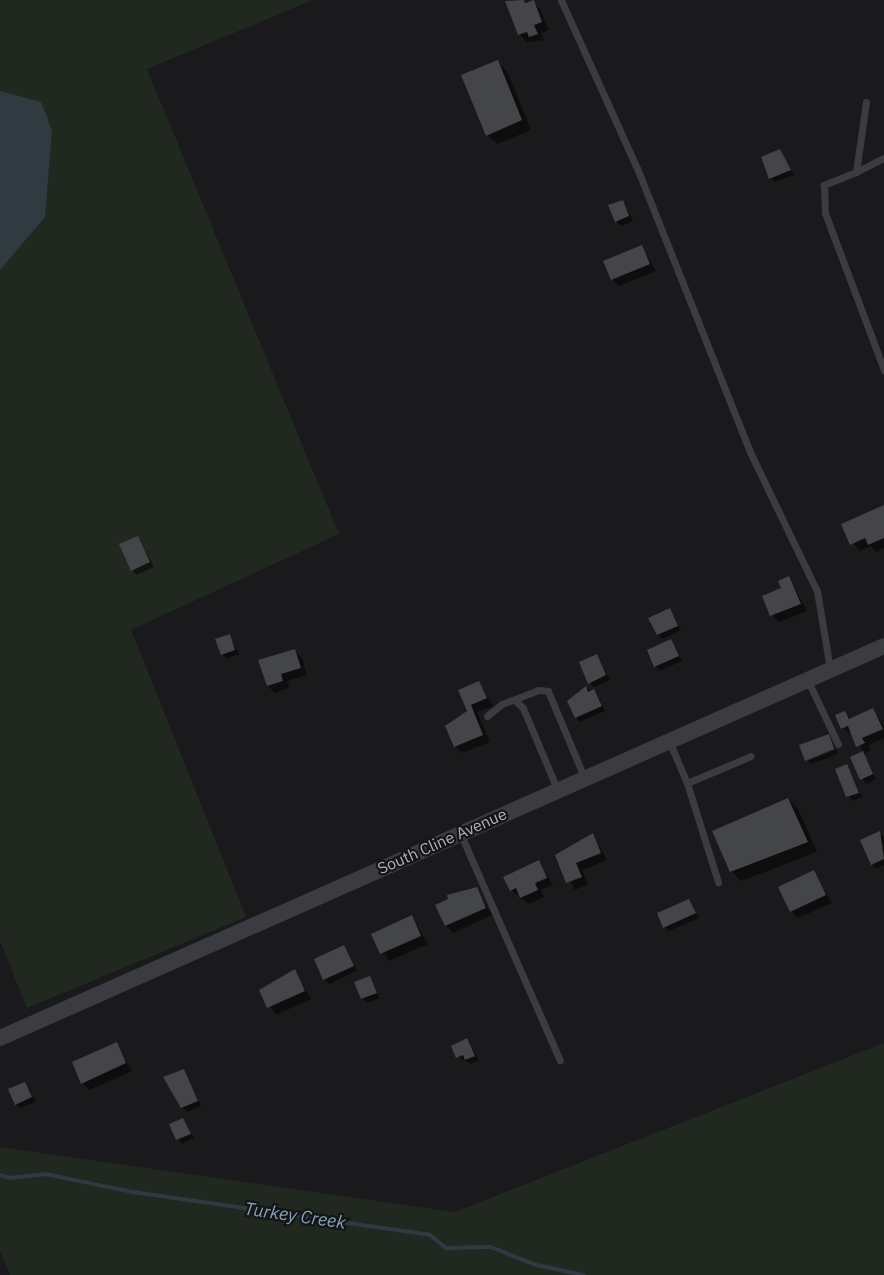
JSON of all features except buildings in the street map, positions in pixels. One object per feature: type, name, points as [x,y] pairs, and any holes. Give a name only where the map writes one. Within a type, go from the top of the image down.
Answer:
[{"type":"street","name":"South Cline Avenue","points":[[0,1038],[584,777],[884,646]]},
{"type":"lane","points":[[561,0],[637,168],[750,452],[817,591],[830,669]]},
{"type":"lane","points":[[856,172],[866,102]]},
{"type":"lane","points":[[884,159],[824,185],[825,213],[884,370]]},
{"type":"lane","points":[[807,680],[838,744]]},
{"type":"lane","points":[[487,716],[493,708],[538,690],[548,691],[584,777]]},
{"type":"lane","points":[[515,700],[524,708],[557,789]]},
{"type":"lane","points":[[669,741],[687,783],[718,882]]},
{"type":"lane","points":[[687,783],[751,756]]},
{"type":"lane","points":[[460,832],[560,1059]]},
{"type":"shaded area","points":[[0,0],[313,0],[147,69],[339,534],[131,630],[246,917],[27,1008],[0,941]]},
{"type":"shaded area","points":[[0,91],[41,102],[52,130],[45,217],[0,270]]},
{"type":"shaded area","points":[[884,1043],[884,1275],[10,1275],[0,1251],[0,1147],[455,1212]]},
{"type":"waterway","name":"Turkey Creek","points":[[0,1175],[9,1178],[45,1174],[133,1192],[430,1235],[446,1248],[491,1247],[536,1265],[584,1275]]}]
